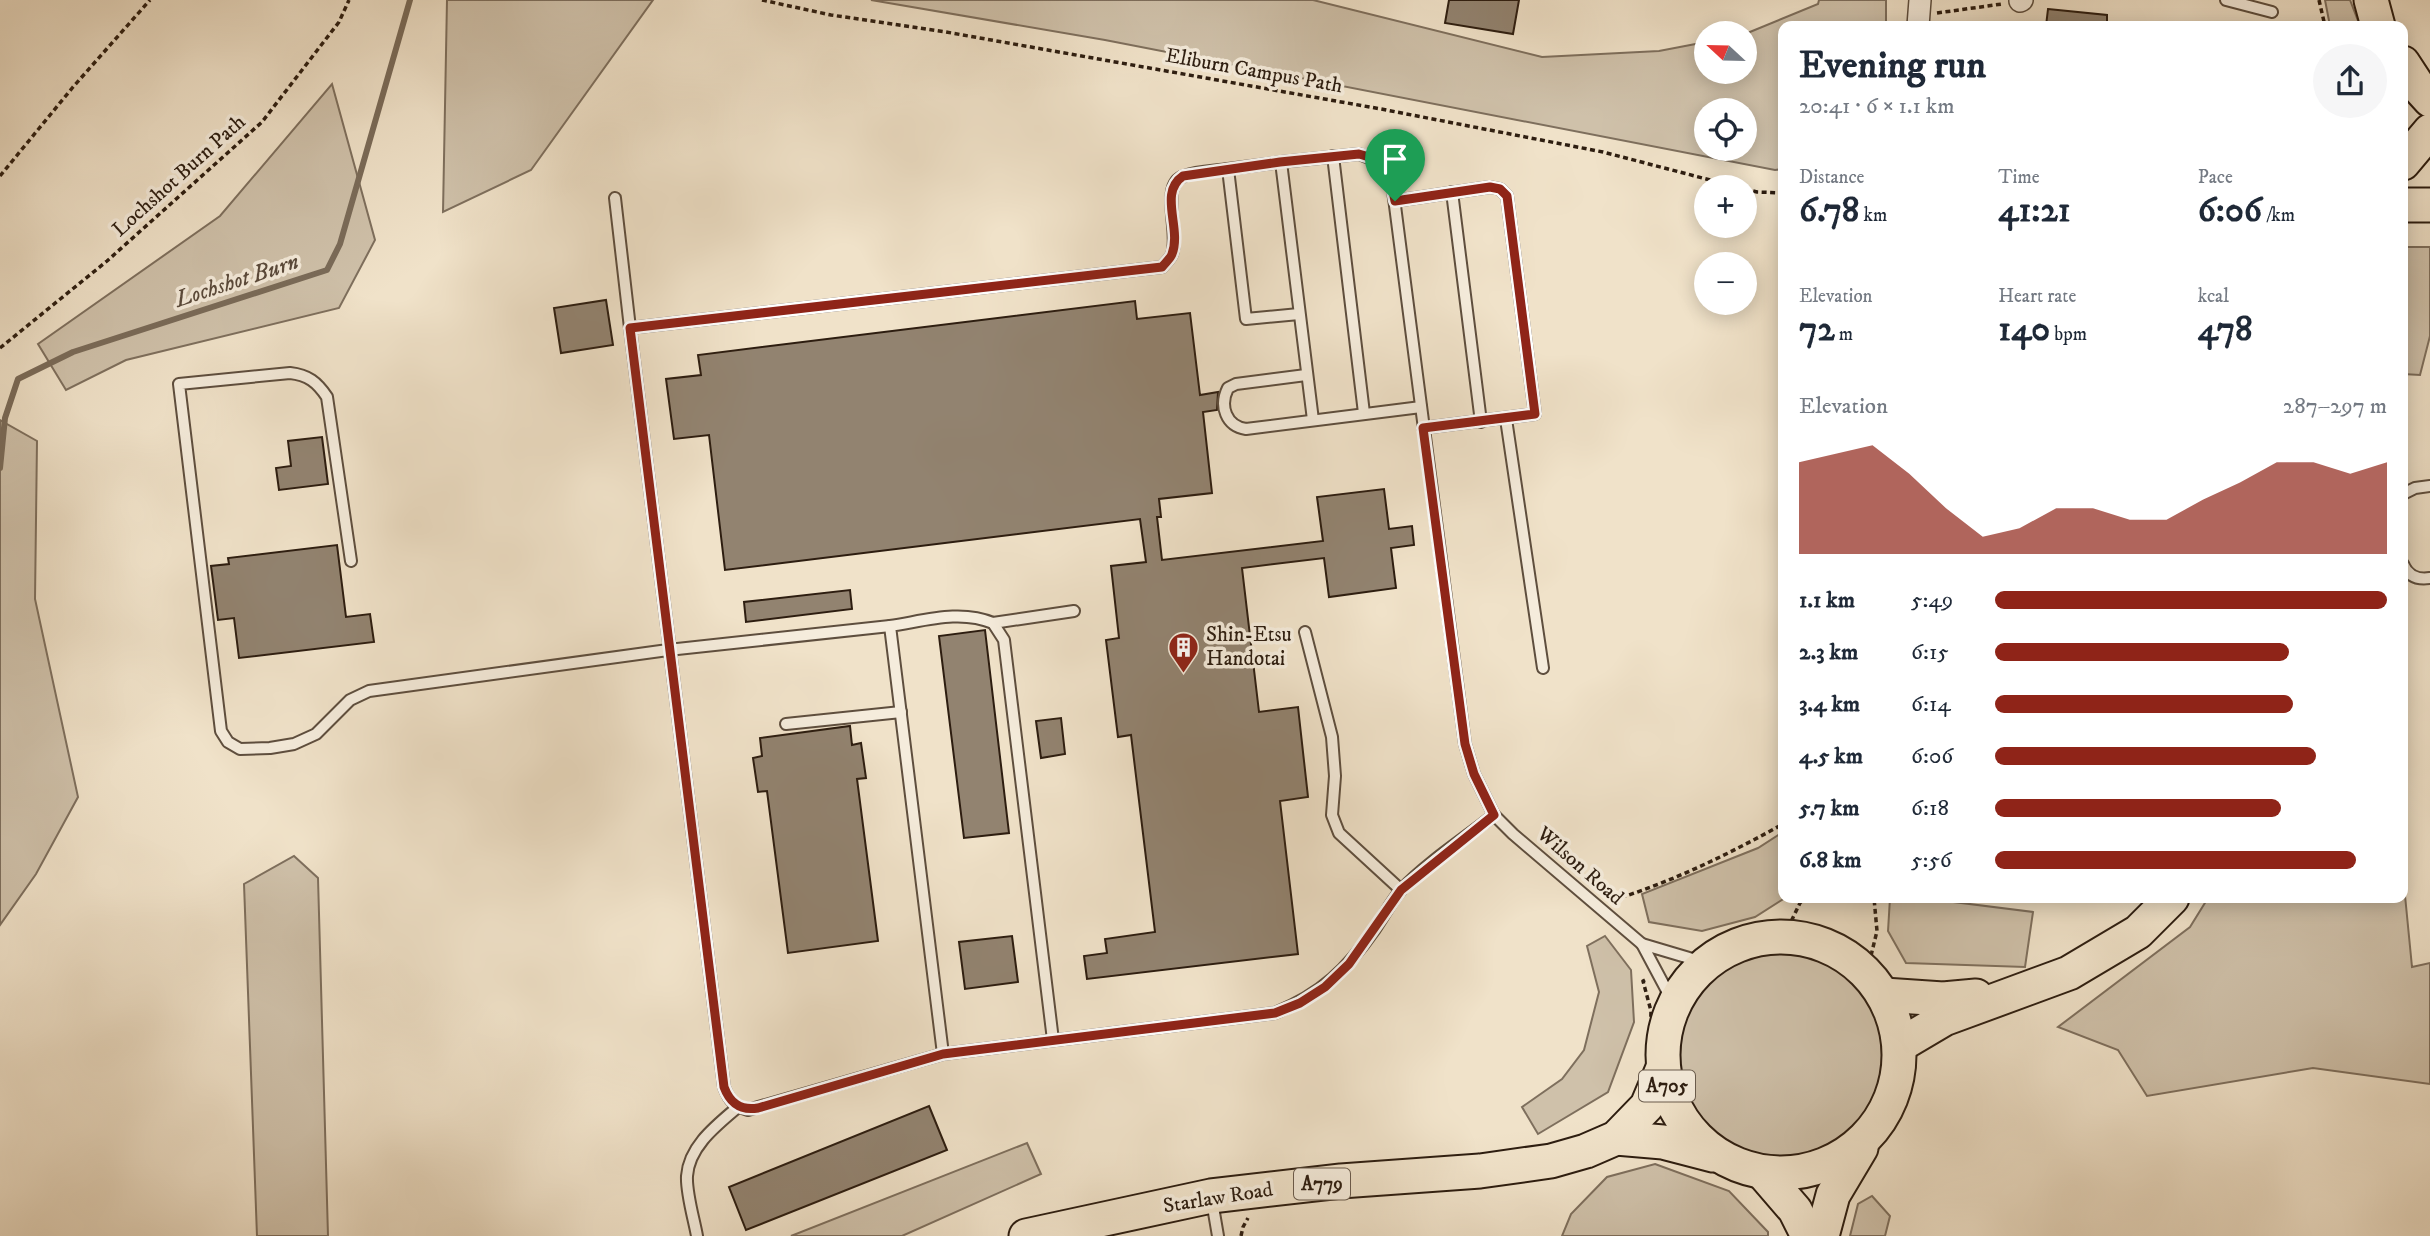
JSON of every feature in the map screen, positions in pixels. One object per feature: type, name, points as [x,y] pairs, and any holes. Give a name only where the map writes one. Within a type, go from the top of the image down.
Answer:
[{"type":"main road","points":[[2371,0],[2377,21]]},
{"type":"main road","points":[[2408,71],[2430,100]]},
{"type":"main road","points":[[2408,101],[2430,129],[2408,157]]},
{"type":"main road","points":[[2408,176],[2430,152]]},
{"type":"main road","points":[[2408,205],[2430,205]]},
{"type":"main road","points":[[1900,1045],[1944,1018],[2069,973],[2138,932],[2167,903]]},
{"type":"main road","name":"A705","points":[[1822,1236],[1833,1195],[1884,1115],[1897,1081],[1900,1045],[1876,983],[1849,957],[1817,941],[1784,936],[1747,941],[1706,963],[1689,980],[1674,1004],[1656,1059],[1669,1098],[1684,1125],[1718,1156],[1763,1173],[1808,1171],[1834,1163],[1862,1146]]},
{"type":"main road","points":[[1876,983],[1943,999],[2008,994]]},
{"type":"main road","name":"A779","points":[[1616,1138],[1647,1106],[1656,1059]]},
{"type":"main road","name":"A779","points":[[1616,1138],[1663,1142],[1718,1156]]},
{"type":"main road","name":"Starlaw Road","points":[[1026,1236],[1211,1196],[1341,1181],[1480,1171],[1551,1161],[1586,1151],[1616,1138]]},
{"type":"main road","name":"A705","points":[[1763,1173],[1795,1210],[1808,1236]]},
{"type":"lane","points":[[2226,0],[2272,12]]},
{"type":"lane","points":[[615,198],[630,328],[668,650],[724,1087],[729,1099],[738,1107],[748,1110],[758,1108],[943,1054],[1275,1013],[1300,1003],[1325,987],[1349,964],[1401,890],[1494,815],[1474,774],[1465,744],[1395,201],[1391,175],[1382,163],[1359,154],[1183,176],[1174,182],[1171,190],[1174,230],[1172,254],[1162,267],[630,328]]},
{"type":"lane","points":[[1333,156],[1364,413]]},
{"type":"lane","points":[[1280,162],[1313,420]]},
{"type":"lane","points":[[1228,169],[1246,318],[1299,314]]},
{"type":"lane","points":[[1395,201],[1490,187],[1500,189],[1507,196],[1535,414],[1423,428]]},
{"type":"lane","points":[[1452,192],[1481,422]]},
{"type":"lane","points":[[351,561],[327,397],[319,384],[304,374],[290,373],[179,384],[221,731],[228,742],[240,749],[294,744],[316,734],[349,700],[369,691],[668,650],[890,626],[961,615],[993,624],[1004,639],[1053,1040]]},
{"type":"lane","points":[[1307,375],[1236,384],[1228,388],[1225,410],[1229,421],[1234,426],[1246,429],[1420,407]]},
{"type":"lane","points":[[1506,419],[1544,668]]},
{"type":"lane","points":[[2408,492],[2430,486]]},
{"type":"lane","points":[[2408,574],[2414,577],[2430,578]]},
{"type":"lane","points":[[993,624],[1074,611]]},
{"type":"lane","points":[[890,626],[943,1054]]},
{"type":"lane","points":[[1305,632],[1332,737],[1335,776],[1332,815],[1339,833],[1401,890]]},
{"type":"lane","points":[[786,724],[901,712]]},
{"type":"lane","name":"Wilson Road","points":[[1494,815],[1642,944],[1674,1004]]},
{"type":"lane","name":"Wilson Road","points":[[1642,944],[1706,963]]},
{"type":"lane","points":[[697,1236],[687,1176],[693,1154],[710,1132],[738,1107]]},
{"type":"lane","points":[[1211,1196],[1218,1236]]},
{"type":"path","points":[[0,176],[73,87],[150,0]]},
{"type":"path","name":"Lochshot Burn Path","points":[[0,348],[107,261],[262,122],[339,22],[349,0]]},
{"type":"path","name":"Eliburn Campus Path","points":[[762,0],[831,15],[946,32],[1407,114],[1603,152],[1694,176]]},
{"type":"path","points":[[2319,0],[2324,21]]},
{"type":"path","points":[[1919,12],[1937,13],[2021,1]]},
{"type":"path","points":[[1757,192],[1778,193]]},
{"type":"path","points":[[1596,905],[1639,892],[1736,850],[1778,827]]},
{"type":"path","points":[[1614,900],[1620,907]]},
{"type":"path","points":[[1784,936],[1800,903]]},
{"type":"path","points":[[1874,903],[1876,983]]},
{"type":"path","points":[[1654,967],[1643,981],[1651,1011],[1656,1059]]},
{"type":"path","points":[[1241,1236],[1250,1216]]},
{"type":"shaded area","points":[[447,0],[653,0],[531,170],[443,212]]},
{"type":"shaded area","points":[[871,0],[1313,0],[1542,57],[1659,51],[1694,44],[1694,84],[1757,84],[1757,29],[1818,4],[1819,0],[1886,0],[1886,21],[1778,21],[1778,170],[1729,161],[1757,161],[1757,98],[1694,98],[1694,154],[1105,40]]},
{"type":"shaded area","points":[[2325,0],[2350,0],[2358,21],[2329,21]]},
{"type":"shaded area","points":[[332,84],[375,240],[339,308],[126,360],[66,390],[38,344],[220,216]]},
{"type":"shaded area","points":[[2408,247],[2430,247],[2430,336],[2420,375],[2408,374]]},
{"type":"shaded area","points":[[0,420],[37,441],[35,599],[78,797],[36,874],[0,925]]},
{"type":"shaded area","points":[[1778,835],[1778,902],[1755,917],[1702,931],[1649,922],[1642,894],[1758,848]]},
{"type":"shaded area","points":[[294,856],[318,878],[328,1236],[257,1236],[244,884]]},
{"type":"shaded area","points":[[1890,903],[1962,903],[2033,912],[2025,967],[1906,963],[1888,931]]},
{"type":"shaded area","points":[[2205,903],[2406,903],[2412,967],[2430,963],[2430,1084],[2313,1068],[2147,1096],[2118,1050],[2058,1027],[2190,927]]},
{"type":"shaded area","points":[[1605,936],[1631,970],[1634,1022],[1608,1092],[1538,1134],[1522,1107],[1562,1079],[1584,1050],[1599,992],[1587,946]]},
{"type":"shaded area","points":[[1782,947],[1823,955],[1841,965],[1857,979],[1871,995],[1881,1013],[1889,1054],[1881,1095],[1871,1113],[1857,1129],[1841,1143],[1823,1153],[1782,1161],[1741,1153],[1723,1143],[1707,1129],[1693,1113],[1683,1095],[1675,1054],[1683,1013],[1693,995],[1707,979],[1723,965],[1741,955]]},
{"type":"shaded area","points":[[1027,1143],[1041,1174],[902,1236],[791,1236]]},
{"type":"shaded area","points":[[1655,1164],[1729,1191],[1768,1232],[1768,1236],[1562,1236],[1571,1214],[1607,1177]]},
{"type":"shaded area","points":[[1872,1196],[1890,1216],[1885,1236],[1850,1236],[1858,1204]]},
{"type":"building","points":[[1449,0],[1519,0],[1513,34],[1445,23]]},
{"type":"building","points":[[2048,9],[2107,15],[2107,21],[2047,21]]},
{"type":"building","points":[[606,300],[613,345],[561,353],[554,308]]},
{"type":"building","name":"Shin-Etsu Handotai","points":[[1135,301],[1137,319],[1190,313],[1200,395],[1218,392],[1217,410],[1203,412],[1212,493],[1159,499],[1161,517],[1157,517],[1162,560],[1323,541],[1317,497],[1384,489],[1389,529],[1412,526],[1414,545],[1391,548],[1396,588],[1329,597],[1324,558],[1242,568],[1259,712],[1298,707],[1308,797],[1280,801],[1298,954],[1087,979],[1084,956],[1107,953],[1105,939],[1155,932],[1131,735],[1118,737],[1106,640],[1119,638],[1111,566],[1146,562],[1140,519],[725,570],[709,435],[674,439],[666,379],[701,375],[698,355]]},
{"type":"building","points":[[322,437],[328,484],[279,490],[276,468],[291,466],[288,441]]},
{"type":"building","points":[[337,545],[346,617],[370,614],[374,642],[239,658],[234,618],[218,620],[211,566],[229,564],[228,558]]},
{"type":"building","points":[[850,590],[852,609],[746,622],[744,602]]},
{"type":"building","points":[[985,630],[1009,833],[964,838],[939,636]]},
{"type":"building","points":[[1061,718],[1065,754],[1041,758],[1036,721]]},
{"type":"building","points":[[850,726],[852,745],[861,743],[866,778],[857,779],[878,941],[788,953],[767,791],[758,792],[753,758],[762,756],[760,738]]},
{"type":"building","points":[[1012,936],[1018,982],[965,989],[959,942]]},
{"type":"building","points":[[929,1106],[947,1150],[746,1230],[729,1187]]},
{"type":"waterway","name":"Lochshot Burn","points":[[0,468],[5,418],[18,379],[73,352],[327,270],[340,244],[410,0]]},
{"type":"place","name":"Shin-Etsu Handotai","points":[[1183,674]]},
{"type":"route","points":[[1359,154],[1382,163],[1391,175],[1395,201],[1490,187],[1500,189],[1507,196],[1535,414],[1423,428],[1465,744],[1474,774],[1494,815],[1401,890],[1349,964],[1325,987],[1300,1003],[1275,1013],[943,1054],[758,1108],[748,1110],[738,1107],[729,1099],[724,1087],[630,328],[1162,267],[1172,254],[1174,230],[1171,190],[1174,182],[1183,176],[1359,154]]}]
